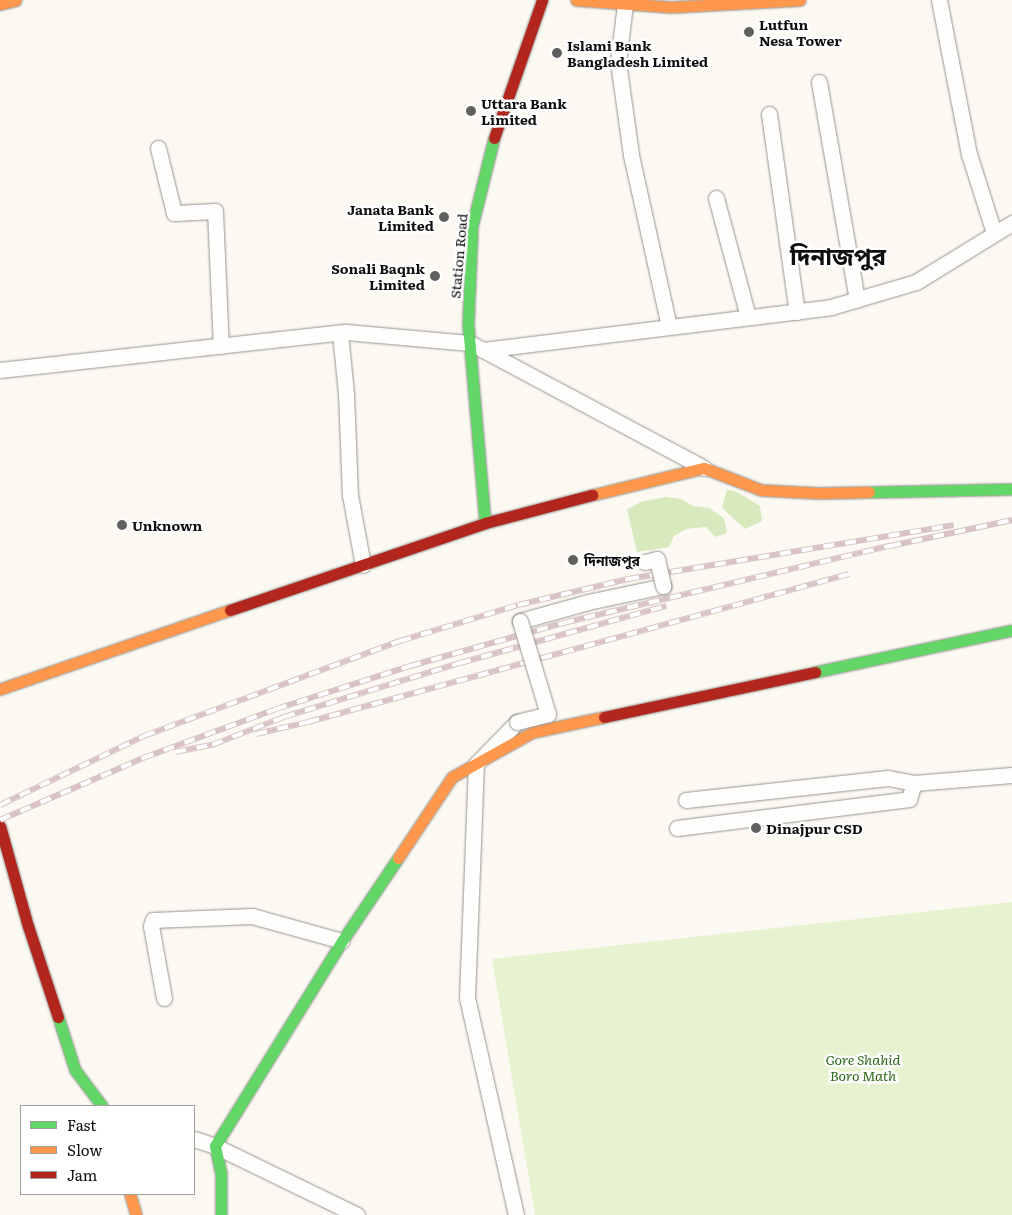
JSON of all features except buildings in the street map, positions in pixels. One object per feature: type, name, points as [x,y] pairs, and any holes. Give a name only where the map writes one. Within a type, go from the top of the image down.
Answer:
[{"type":"main road","points":[[0,4],[16,0]]},
{"type":"main road","name":"Station Road","points":[[485,523],[476,347],[468,323],[472,226],[496,129],[542,0]]},
{"type":"main road","points":[[576,0],[671,7],[800,0]]},
{"type":"main road","points":[[0,689],[485,523],[655,478],[704,468],[761,490],[820,493],[1012,489]]},
{"type":"main road","points":[[222,1215],[221,1174],[215,1146],[342,941],[452,777],[533,732],[1012,630]]},
{"type":"main road","points":[[0,826],[28,926],[74,1070],[101,1105]]},
{"type":"main road","points":[[130,1195],[136,1215]]},
{"type":"street","points":[[940,0],[969,154],[994,234]]},
{"type":"street","points":[[624,4],[618,62],[619,71],[631,155],[669,328]]},
{"type":"street","points":[[819,82],[857,300]]},
{"type":"street","points":[[769,114],[797,312]]},
{"type":"street","points":[[158,148],[174,213],[215,211],[221,346]]},
{"type":"street","points":[[716,198],[748,318]]},
{"type":"street","points":[[0,370],[340,333],[476,347],[669,328],[797,312],[831,307],[916,282],[1012,223]]},
{"type":"street","points":[[340,333],[346,393],[350,494],[362,565]]},
{"type":"street","points":[[476,347],[704,468]]},
{"type":"street","points":[[516,1215],[467,998],[476,764],[517,722],[548,714],[520,621],[588,602],[663,586],[657,559],[645,562]]},
{"type":"street","points":[[686,800],[888,778],[914,783],[1012,775]]},
{"type":"street","points":[[677,828],[909,799],[914,783]]},
{"type":"street","points":[[770,816],[788,789]]},
{"type":"street","points":[[164,998],[152,926],[153,920],[252,916],[342,941]]},
{"type":"street","points":[[195,1138],[215,1146],[357,1215]]},
{"type":"green space","points":[[727,489],[739,493],[760,506],[762,521],[745,529],[722,508]]},
{"type":"green space","points":[[665,497],[681,499],[693,506],[709,508],[724,518],[727,533],[715,537],[706,527],[686,529],[674,536],[669,547],[637,552],[627,509],[641,502]]},
{"type":"green space","name":"Gore Shahid Boro Math","points":[[1012,902],[1012,1215],[535,1215],[492,959]]},
{"type":"railway","points":[[0,820],[143,758],[276,709],[410,666],[563,623],[890,546],[1012,520]]},
{"type":"railway","points":[[0,805],[144,736],[400,641],[518,605],[628,579],[954,525]]},
{"type":"railway","points":[[256,734],[308,722],[849,574]]},
{"type":"railway","points":[[175,752],[212,745],[284,717],[460,663],[666,606]]},
{"type":"traffic: fast","points":[[485,523],[468,323],[472,226],[494,138]]},
{"type":"traffic: fast","points":[[869,492],[1012,489]]},
{"type":"traffic: fast","points":[[815,672],[1012,630]]},
{"type":"traffic: fast","points":[[221,1215],[221,1174],[215,1146],[342,941],[398,858]]},
{"type":"traffic: fast","points":[[58,1017],[75,1070],[101,1105]]},
{"type":"traffic: slow","points":[[0,4],[16,0]]},
{"type":"traffic: slow","points":[[576,0],[671,7],[800,0]]},
{"type":"traffic: slow","points":[[592,495],[704,468],[761,490],[819,493],[869,492]]},
{"type":"traffic: slow","points":[[0,689],[230,610]]},
{"type":"traffic: slow","points":[[398,858],[452,777],[533,732],[604,717]]},
{"type":"traffic: slow","points":[[130,1195],[136,1215]]},
{"type":"traffic: jam","points":[[494,138],[542,0]]},
{"type":"traffic: jam","points":[[230,610],[485,523],[592,495]]},
{"type":"traffic: jam","points":[[604,717],[815,672]]},
{"type":"traffic: jam","points":[[0,826],[28,926],[58,1017]]},
{"type":"place","name":"Lutfun Nesa Tower","points":[[749,32]]},
{"type":"place","name":"Islami Bank Bangladesh Limited","points":[[557,53]]},
{"type":"place","name":"Uttara Bank Limited","points":[[471,111]]},
{"type":"place","name":"Janata Bank Limited","points":[[444,217]]},
{"type":"place","name":"Sonali Baqnk Limited","points":[[435,276]]},
{"type":"place","name":"Unknown","points":[[122,525]]},
{"type":"place","name":"দিনাজপুর","points":[[573,560]]},
{"type":"place","name":"Dinajpur CSD","points":[[756,828]]},
{"type":"district","name":"দিনাজপুর","points":[[838,255]]}]
